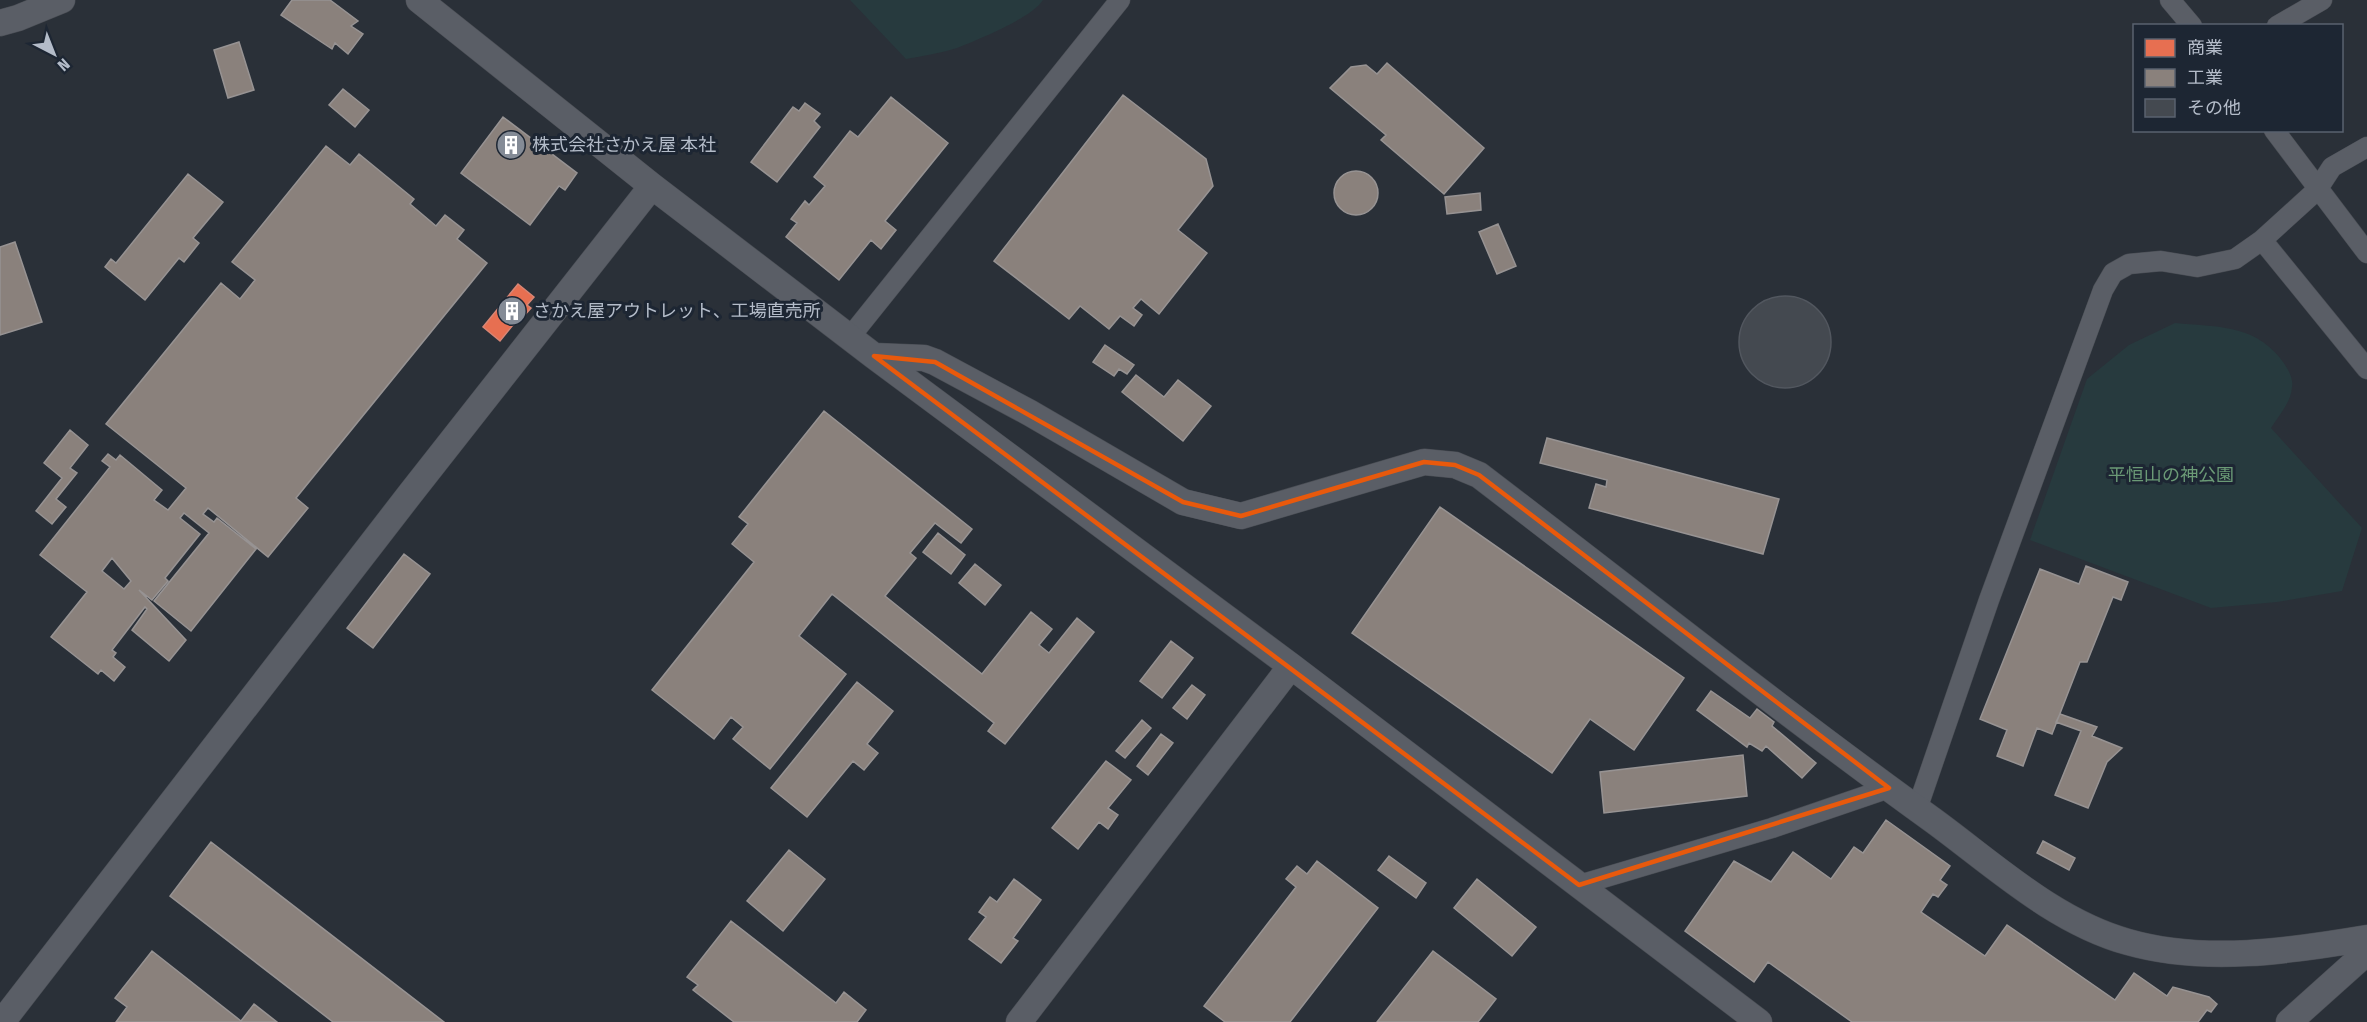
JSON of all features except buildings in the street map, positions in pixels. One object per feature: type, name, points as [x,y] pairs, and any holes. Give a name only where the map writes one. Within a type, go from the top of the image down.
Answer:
[{"type":"street","points":[[0,23],[62,0]]},
{"type":"street","points":[[418,0],[652,186],[874,356],[1291,666],[1759,1022]]},
{"type":"street","points":[[850,337],[1120,0]]},
{"type":"street","points":[[2170,0],[2190,24]]},
{"type":"street","points":[[2280,24],[2322,0]]},
{"type":"street","points":[[2275,132],[2317,190],[2365,248]]},
{"type":"street","points":[[1917,809],[2009,546],[2103,290],[2113,273],[2129,264],[2161,261],[2197,267],[2235,259],[2262,240],[2317,190],[2332,167],[2367,147]]},
{"type":"street","points":[[2,1022],[419,482],[652,186]]},
{"type":"street","points":[[2262,240],[2367,369]]},
{"type":"street","points":[[874,356],[924,358],[935,362],[1030,413],[1183,502],[1241,516],[1424,462],[1455,465],[1479,475],[1888,788],[2061,914],[2127,942],[2192,954],[2301,950],[2367,938]]},
{"type":"street","points":[[1018,1022],[1291,666]]},
{"type":"street","points":[[1579,885],[1772,828],[1888,788]]},
{"type":"street","points":[[2289,1022],[2367,952]]},
{"type":"highlighted area","points":[[874,356],[935,362],[1183,502],[1241,516],[1424,462],[1455,465],[1479,475],[1889,788],[1579,885]]},
{"type":"green space","points":[[850,0],[1043,0],[1028,14],[977,40],[951,50],[906,59]]},
{"type":"green space","name":"平恒山の神公園","points":[[2175,323],[2219,327],[2245,333],[2269,347],[2287,368],[2292,379],[2291,393],[2287,404],[2271,428],[2362,528],[2342,591],[2277,602],[2211,608],[2030,540],[2087,379],[2129,345]]},
{"type":"place","name":"株式会社さかえ屋 本社","points":[[511,145]]},
{"type":"place","name":"さかえ屋アウトレット、工場直売所","points":[[512,311]]}]
